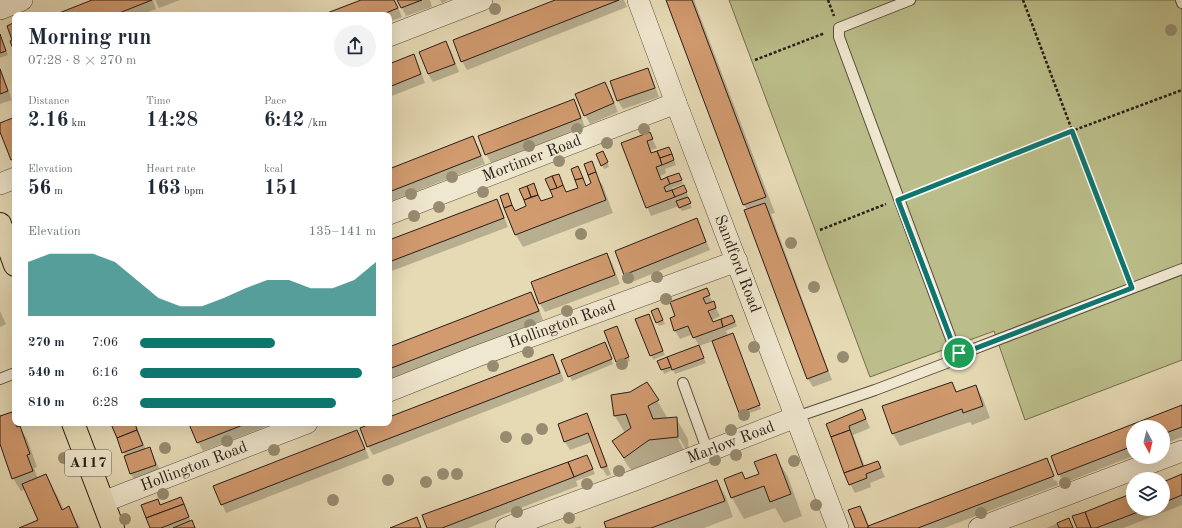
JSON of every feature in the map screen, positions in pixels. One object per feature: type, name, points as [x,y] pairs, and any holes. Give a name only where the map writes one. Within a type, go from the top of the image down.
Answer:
[{"type":"main road","points":[[0,224],[12,257]]},
{"type":"main road","name":"A117","points":[[74,426],[113,528]]},
{"type":"street","points":[[0,9],[22,0]]},
{"type":"street","points":[[392,35],[482,0]]},
{"type":"street","name":"Sandford Road","points":[[638,0],[838,528]]},
{"type":"street","name":"Mortimer Road","points":[[392,213],[676,103]]},
{"type":"street","points":[[0,184],[12,179]]},
{"type":"street","name":"Hollington Road","points":[[392,390],[475,357],[737,261]]},
{"type":"street","name":"Marlow Road","points":[[506,528],[708,452],[796,417]]},
{"type":"street","name":"Hollington Road","points":[[102,502],[299,426]]},
{"type":"street","points":[[979,528],[1182,451]]},
{"type":"lane","points":[[910,0],[839,28],[839,37],[898,200],[958,356]]},
{"type":"lane","name":"Marlow Road","points":[[796,417],[875,390],[966,352],[1182,269]]},
{"type":"lane","points":[[0,379],[12,374]]},
{"type":"lane","points":[[683,383],[708,452]]},
{"type":"path","points":[[1023,0],[1132,288]]},
{"type":"path","points":[[755,60],[839,28]]},
{"type":"path","points":[[820,230],[1072,131],[1182,90]]},
{"type":"green space","points":[[729,0],[1182,0],[1182,360],[1025,420],[994,331],[870,377]]},
{"type":"building","points":[[92,0],[152,0],[122,12],[62,12]]},
{"type":"building","points":[[361,0],[394,0],[398,8],[388,12],[330,12]]},
{"type":"building","points":[[397,0],[422,0],[401,8]]},
{"type":"building","points":[[555,0],[619,0],[461,62],[453,40]]},
{"type":"building","points":[[666,0],[692,0],[766,197],[743,205]]},
{"type":"building","points":[[12,24],[12,40],[7,26]]},
{"type":"building","points":[[0,34],[6,51],[0,53]]},
{"type":"building","points":[[446,41],[455,64],[428,74],[419,52]]},
{"type":"building","points":[[414,54],[421,74],[392,86],[392,63]]},
{"type":"building","points":[[648,68],[655,88],[617,101],[610,81]]},
{"type":"building","points":[[0,69],[8,91],[0,94]]},
{"type":"building","points":[[605,82],[614,103],[584,116],[575,94]]},
{"type":"building","points":[[574,99],[581,118],[485,155],[478,136]]},
{"type":"building","points":[[12,118],[12,160],[0,132],[0,123]]},
{"type":"building","points":[[650,132],[653,139],[647,141],[651,153],[657,151],[660,158],[662,165],[656,167],[661,180],[667,177],[670,184],[664,187],[666,192],[672,190],[675,197],[646,208],[621,143]]},
{"type":"building","points":[[473,136],[481,156],[392,191],[392,168]]},
{"type":"building","points":[[669,147],[672,154],[660,158],[657,151]]},
{"type":"building","points":[[603,151],[608,162],[601,166],[596,154]]},
{"type":"building","points":[[672,154],[674,160],[662,165],[660,158]]},
{"type":"building","points":[[592,161],[596,172],[588,175],[584,164]]},
{"type":"building","points":[[578,166],[583,178],[575,180],[571,169]]},
{"type":"building","points":[[596,172],[606,200],[515,235],[504,208],[512,205],[515,211],[526,206],[524,200],[538,195],[541,201],[553,197],[550,190],[563,185],[566,192],[578,188],[575,180],[583,178],[586,186],[591,183],[588,175]]},
{"type":"building","points":[[679,173],[682,180],[670,184],[667,177]]},
{"type":"building","points":[[559,174],[563,185],[557,188],[552,176]]},
{"type":"building","points":[[552,176],[557,188],[550,190],[545,179]]},
{"type":"building","points":[[534,183],[538,195],[531,197],[527,186]]},
{"type":"building","points":[[684,185],[687,192],[675,197],[672,190]]},
{"type":"building","points":[[527,186],[531,197],[524,200],[519,189]]},
{"type":"building","points":[[508,193],[512,205],[504,208],[500,196]]},
{"type":"building","points":[[688,197],[691,203],[679,208],[676,201]]},
{"type":"building","points":[[497,199],[504,218],[392,261],[392,239]]},
{"type":"building","points":[[765,203],[828,371],[807,379],[744,210]]},
{"type":"building","points":[[697,218],[706,242],[624,275],[615,251]]},
{"type":"building","points":[[607,253],[615,275],[539,304],[531,282]]},
{"type":"building","points":[[707,288],[710,295],[703,298],[706,304],[714,301],[716,308],[708,311],[713,322],[721,319],[723,327],[693,338],[688,326],[674,331],[670,318],[675,316],[670,302]]},
{"type":"building","points":[[531,292],[539,311],[392,368],[392,346]]},
{"type":"building","points":[[658,308],[663,320],[656,323],[651,311]]},
{"type":"building","points":[[649,314],[663,351],[650,356],[635,319]]},
{"type":"building","points":[[732,315],[735,322],[723,327],[721,319]]},
{"type":"building","points":[[617,326],[629,357],[616,362],[604,331]]},
{"type":"building","points":[[733,333],[760,405],[739,413],[712,341]]},
{"type":"building","points":[[605,342],[612,359],[568,377],[561,360]]},
{"type":"building","points":[[699,345],[704,358],[672,370],[667,357]]},
{"type":"building","points":[[553,354],[560,373],[367,447],[360,428],[365,426],[392,426],[392,416]]},
{"type":"building","points":[[667,357],[671,367],[661,370],[657,361]]},
{"type":"building","points":[[647,382],[659,400],[648,406],[653,419],[677,417],[678,437],[649,440],[624,458],[612,441],[631,428],[626,414],[614,416],[611,395],[630,392]]},
{"type":"building","points":[[952,382],[956,392],[976,385],[983,406],[963,413],[962,409],[892,434],[882,406]]},
{"type":"building","points":[[1182,405],[1182,427],[1170,431],[1170,420],[1143,420]]},
{"type":"building","points":[[862,409],[866,419],[849,426],[850,430],[831,437],[826,424]]},
{"type":"building","points":[[12,412],[12,426],[20,426],[30,454],[27,455],[33,471],[12,479],[0,444],[0,416]]},
{"type":"building","points":[[587,413],[607,466],[601,468],[588,433],[564,442],[558,424]]},
{"type":"building","points":[[112,426],[136,426],[137,430],[117,438]]},
{"type":"building","points":[[190,426],[240,426],[197,443]]},
{"type":"building","points":[[1126,427],[1126,449],[1058,475],[1051,456]]},
{"type":"building","points":[[137,430],[143,445],[122,453],[117,438]]},
{"type":"building","points":[[357,430],[365,449],[221,505],[213,486]]},
{"type":"building","points":[[850,430],[863,466],[844,473],[831,437]]},
{"type":"building","points":[[150,447],[156,465],[130,474],[124,456]]},
{"type":"building","points":[[776,454],[791,494],[770,502],[764,486],[731,498],[724,479],[742,472],[745,479],[759,474],[754,462]]},
{"type":"building","points":[[587,455],[593,469],[574,477],[568,462]]},
{"type":"building","points":[[1047,458],[1054,476],[918,528],[868,528],[868,526]]},
{"type":"building","points":[[878,461],[881,468],[866,474],[867,478],[849,485],[844,473]]},
{"type":"building","points":[[568,462],[574,477],[442,528],[427,528],[422,515]]},
{"type":"building","points":[[46,474],[62,510],[69,506],[78,528],[19,528],[38,520],[22,484]]},
{"type":"building","points":[[1182,474],[1182,495],[1170,500],[1170,479]]},
{"type":"building","points":[[717,480],[725,501],[651,528],[606,528],[604,522]]},
{"type":"building","points":[[1126,496],[1126,516],[1128,516],[1096,528],[1091,528],[1085,512]]},
{"type":"building","points":[[181,497],[184,504],[146,518],[141,505],[158,499],[160,505]]},
{"type":"building","points":[[184,504],[189,517],[161,528],[150,528],[146,518]]},
{"type":"building","points":[[860,506],[868,528],[855,528],[848,510]]},
{"type":"building","points":[[1085,512],[1091,528],[1077,528],[1072,516]]},
{"type":"building","points":[[417,517],[421,528],[390,528]]},
{"type":"building","points":[[1069,518],[1073,528],[1059,528],[1057,523]]},
{"type":"building","points":[[192,520],[195,528],[173,528]]},
{"type":"route","points":[[1072,131],[1132,288],[966,352],[959,353],[955,350],[898,200],[1072,131]]}]
